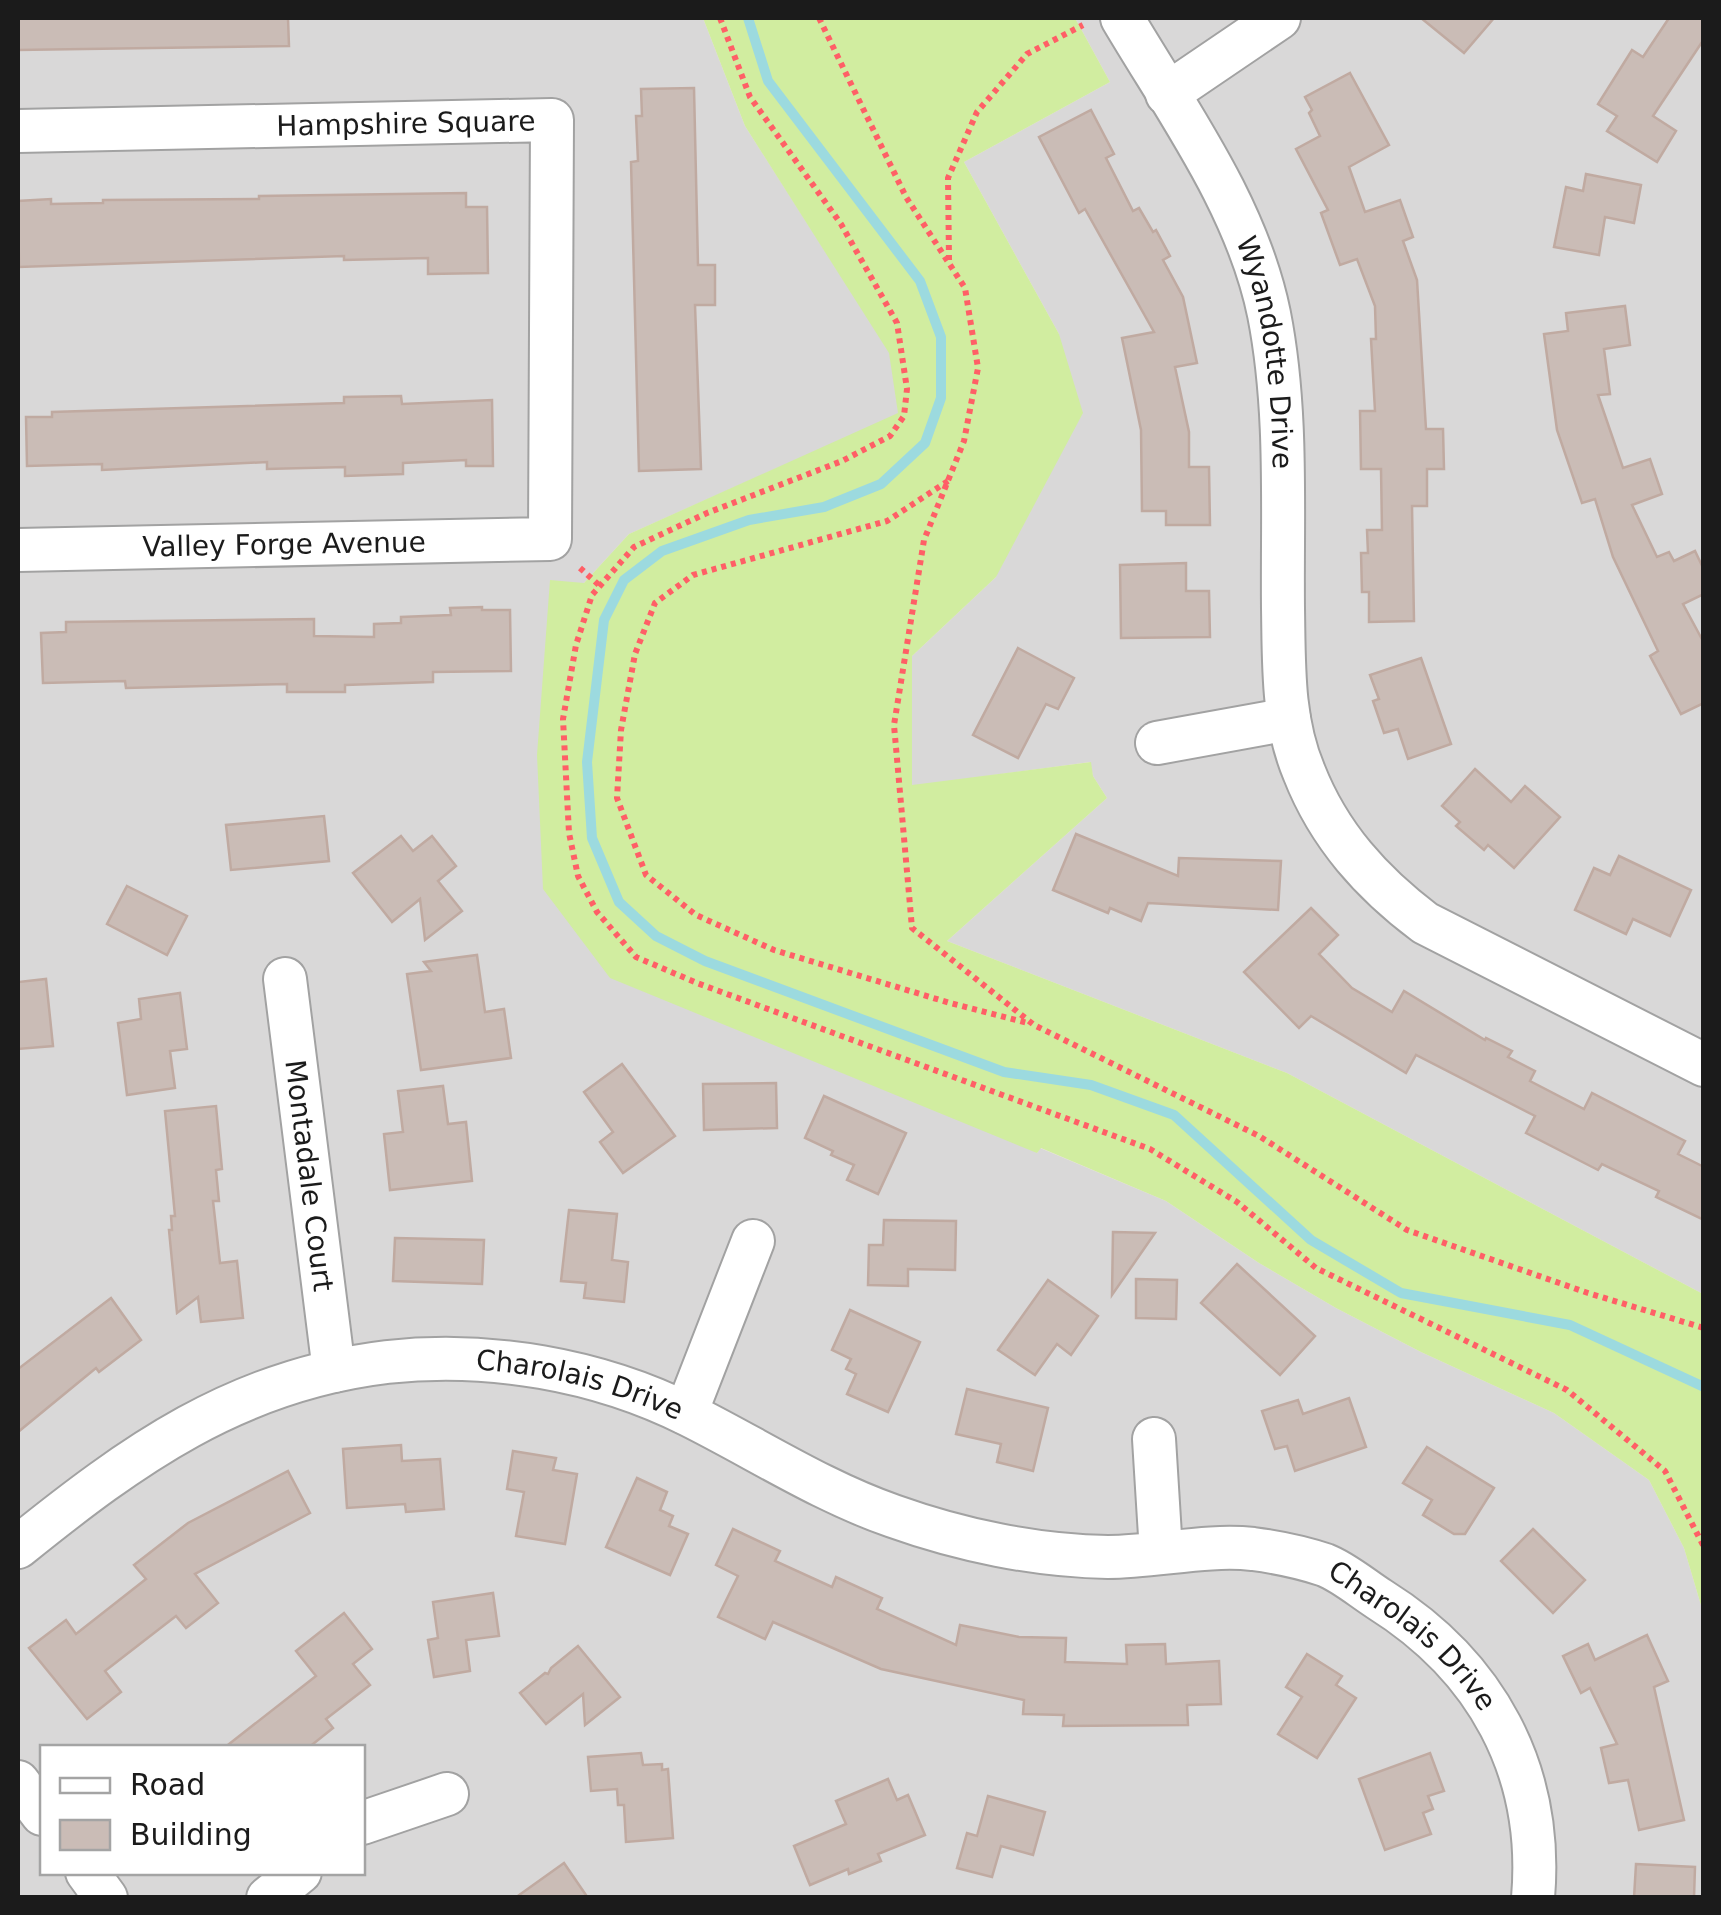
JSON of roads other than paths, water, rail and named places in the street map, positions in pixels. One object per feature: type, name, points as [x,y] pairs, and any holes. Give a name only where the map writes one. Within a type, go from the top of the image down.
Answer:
[{"type":"street","points":[[1167,94],[1279,18]]},
{"type":"street","name":"Wyandotte Drive","points":[[1102,21],[1167,94],[1228,198],[1251,252],[1268,309],[1280,402],[1285,690],[1303,771],[1327,820],[1352,856],[1390,896],[1425,924],[1704,1065]]},
{"type":"street","name":"Hampshire Square","points":[[18,131],[552,120],[565,554]]},
{"type":"street","name":"Valley Forge Avenue","points":[[18,550],[565,554]]},
{"type":"street","points":[[1157,742],[1289,719]]},
{"type":"street","name":"Montadale Court","points":[[286,979],[334,1371]]},
{"type":"street","points":[[686,1413],[753,1241]]},
{"type":"street","name":"Charolais Drive","points":[[18,1547],[113,1472],[165,1438],[224,1408],[334,1371],[450,1358],[509,1362],[614,1383],[686,1413],[822,1487],[894,1516],[968,1538],[1032,1550],[1109,1557],[1252,1549],[1327,1566],[1409,1618],[1449,1652],[1472,1679],[1508,1739],[1526,1789],[1534,1883]]},
{"type":"street","points":[[1154,1439],[1161,1552]]},
{"type":"street","points":[[18,1782],[40,1811]]},
{"type":"street","points":[[365,1822],[447,1794]]},
{"type":"street","points":[[89,1875],[106,1898]]},
{"type":"street","points":[[268,1898],[296,1875]]},
{"type":"waterway","points":[[748,18],[768,81],[920,281],[941,337],[941,398],[925,443],[881,484],[824,507],[749,520],[662,551],[624,580],[604,620],[587,762],[592,838],[619,902],[656,936],[705,961],[1004,1072],[1091,1085],[1174,1115],[1311,1240],[1401,1293],[1570,1325],[1704,1387]]}]
